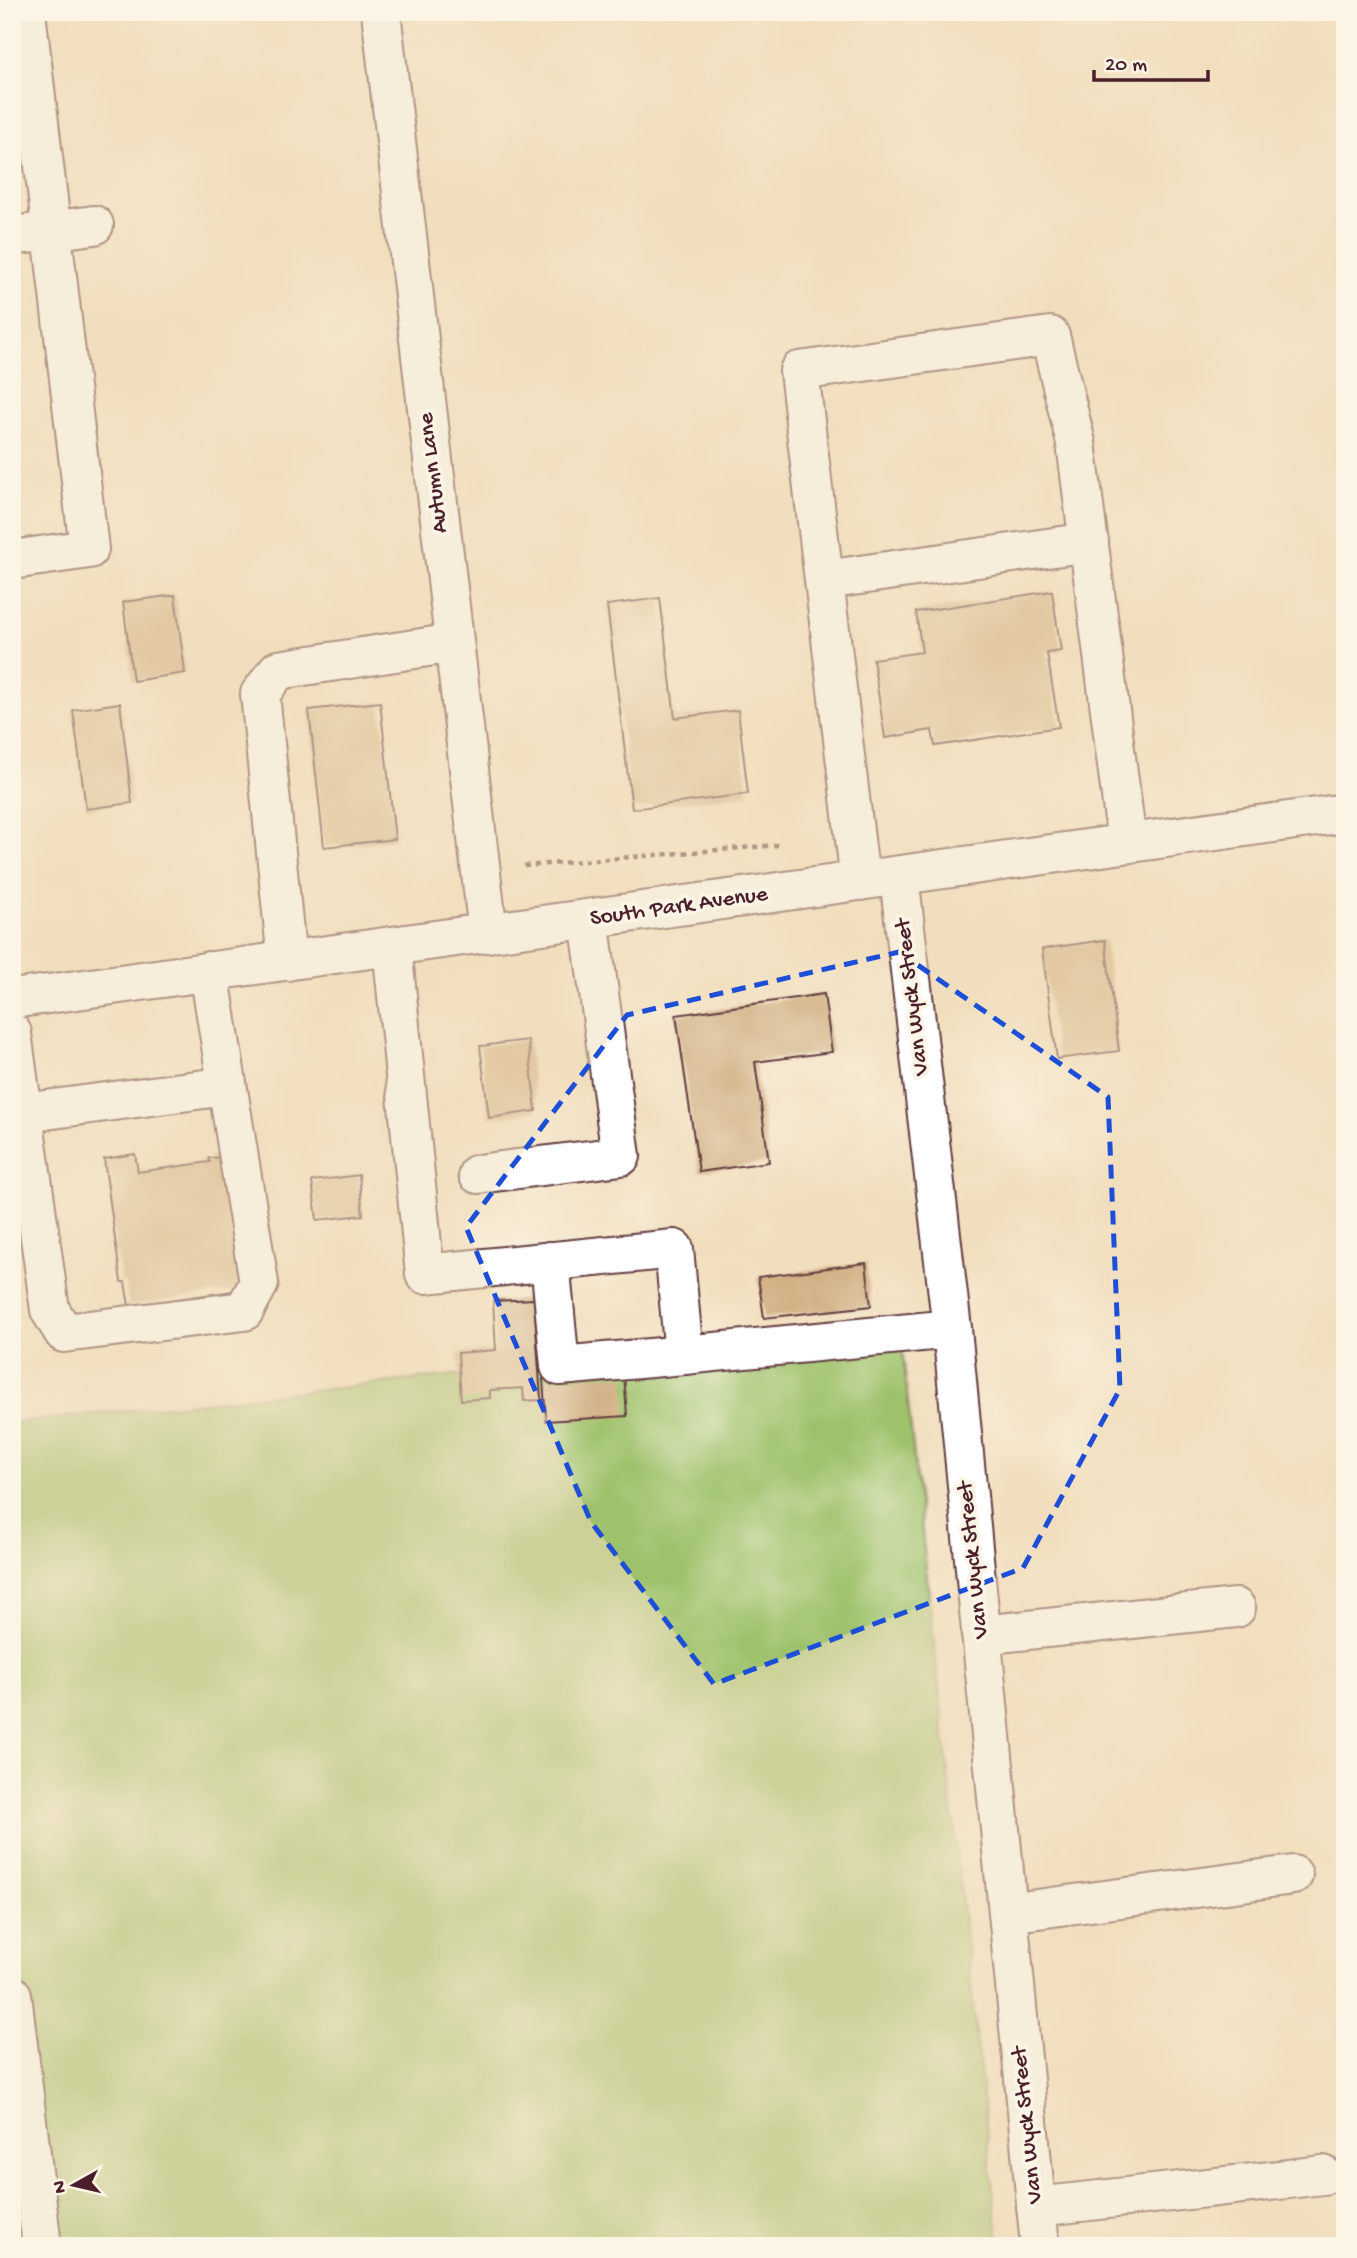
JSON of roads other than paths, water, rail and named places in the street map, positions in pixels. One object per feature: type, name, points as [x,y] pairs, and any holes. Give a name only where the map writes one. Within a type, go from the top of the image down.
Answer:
[{"type":"street","points":[[12,560],[89,550],[26,12]]},
{"type":"street","name":"Autumn Lane","points":[[381,12],[488,933]]},
{"type":"street","points":[[12,236],[94,225]]},
{"type":"street","points":[[860,881],[799,372],[1050,336],[1076,443],[1127,843]]},
{"type":"street","points":[[825,580],[1089,542]]},
{"type":"street","points":[[287,961],[260,694],[278,670],[454,643]]},
{"type":"street","name":"South Park Avenue","points":[[12,999],[1345,813]]},
{"type":"street","name":"Van Wyck Street","points":[[899,876],[952,1329],[1040,2246]]},
{"type":"street","points":[[478,1174],[621,1156],[589,919]]},
{"type":"street","points":[[392,946],[425,1274],[674,1249],[684,1355]]},
{"type":"street","points":[[12,1033],[50,1310],[64,1333],[244,1311],[259,1283],[209,971]]},
{"type":"street","points":[[23,1112],[228,1086]]},
{"type":"street","points":[[550,1261],[559,1366],[952,1329]]},
{"type":"street","points":[[981,1635],[1236,1608]]},
{"type":"street","points":[[1008,1913],[1293,1875]]},
{"type":"street","points":[[12,1995],[42,2246]]},
{"type":"street","points":[[1036,2207],[1323,2175]]}]
